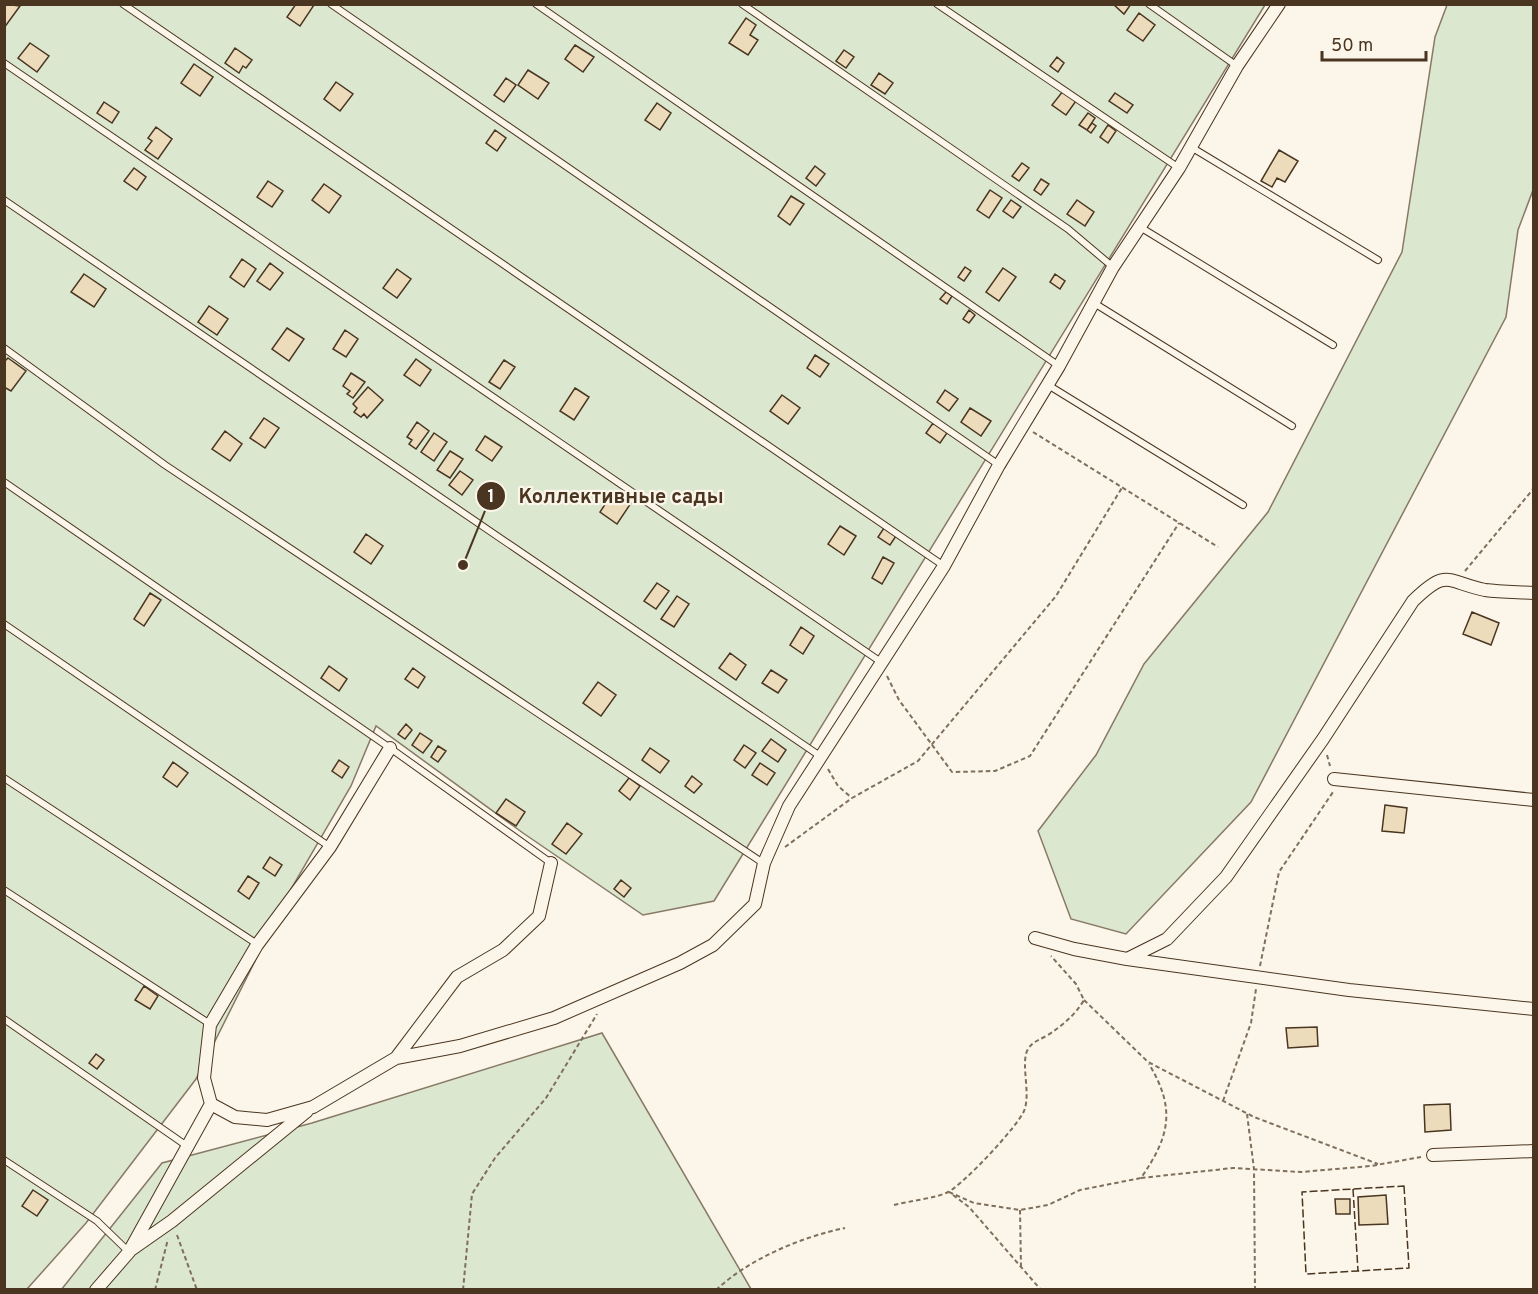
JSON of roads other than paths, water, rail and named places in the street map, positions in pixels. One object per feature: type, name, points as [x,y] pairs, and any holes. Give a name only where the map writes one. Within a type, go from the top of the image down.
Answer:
[{"type":"street","points":[[129,1252],[172,1221],[313,1107],[396,1058],[460,1046],[554,1018],[680,963],[713,945],[755,904],[764,863],[789,806],[944,566],[999,465],[1059,366],[1113,267],[1179,168],[1237,66],[1279,4]]},
{"type":"street","points":[[1127,959],[1167,939],[1226,877],[1323,739],[1413,601],[1425,589],[1448,578],[1485,590],[1533,593]]},
{"type":"street","points":[[96,1290],[129,1252],[211,1104],[204,1078],[210,1025],[257,945],[330,847],[390,748]]},
{"type":"street","points":[[1334,779],[1533,800]]},
{"type":"street","points":[[396,1058],[457,977],[503,950],[539,916],[551,864]]},
{"type":"street","points":[[1035,938],[1074,950],[1127,959],[1350,990],[1533,1009]]},
{"type":"street","points":[[211,1104],[235,1117],[267,1120],[313,1107]]},
{"type":"street","points":[[1433,1155],[1533,1151]]},
{"type":"lane","points":[[123,4],[944,566]]},
{"type":"lane","points":[[331,4],[999,465]]},
{"type":"lane","points":[[537,4],[1059,366]]},
{"type":"lane","points":[[742,4],[1058,223],[1113,267]]},
{"type":"lane","points":[[937,4],[1179,168]]},
{"type":"lane","points":[[1149,4],[1237,66]]},
{"type":"lane","points":[[4,63],[881,662]]},
{"type":"lane","points":[[1191,147],[1378,260]]},
{"type":"lane","points":[[4,200],[820,756]]},
{"type":"lane","points":[[1140,227],[1333,345]]},
{"type":"lane","points":[[1094,303],[1292,426]]},
{"type":"lane","points":[[4,348],[165,465],[764,863]]},
{"type":"lane","points":[[1048,385],[1244,506]]},
{"type":"lane","points":[[4,482],[390,748],[551,864]]},
{"type":"lane","points":[[4,624],[330,847]]},
{"type":"lane","points":[[4,778],[257,945]]},
{"type":"lane","points":[[4,890],[210,1025]]},
{"type":"lane","points":[[4,1019],[187,1146]]},
{"type":"lane","points":[[4,1160],[97,1221],[129,1252]]},
{"type":"place","name":"Коллективные сады","points":[[463,565]]}]
